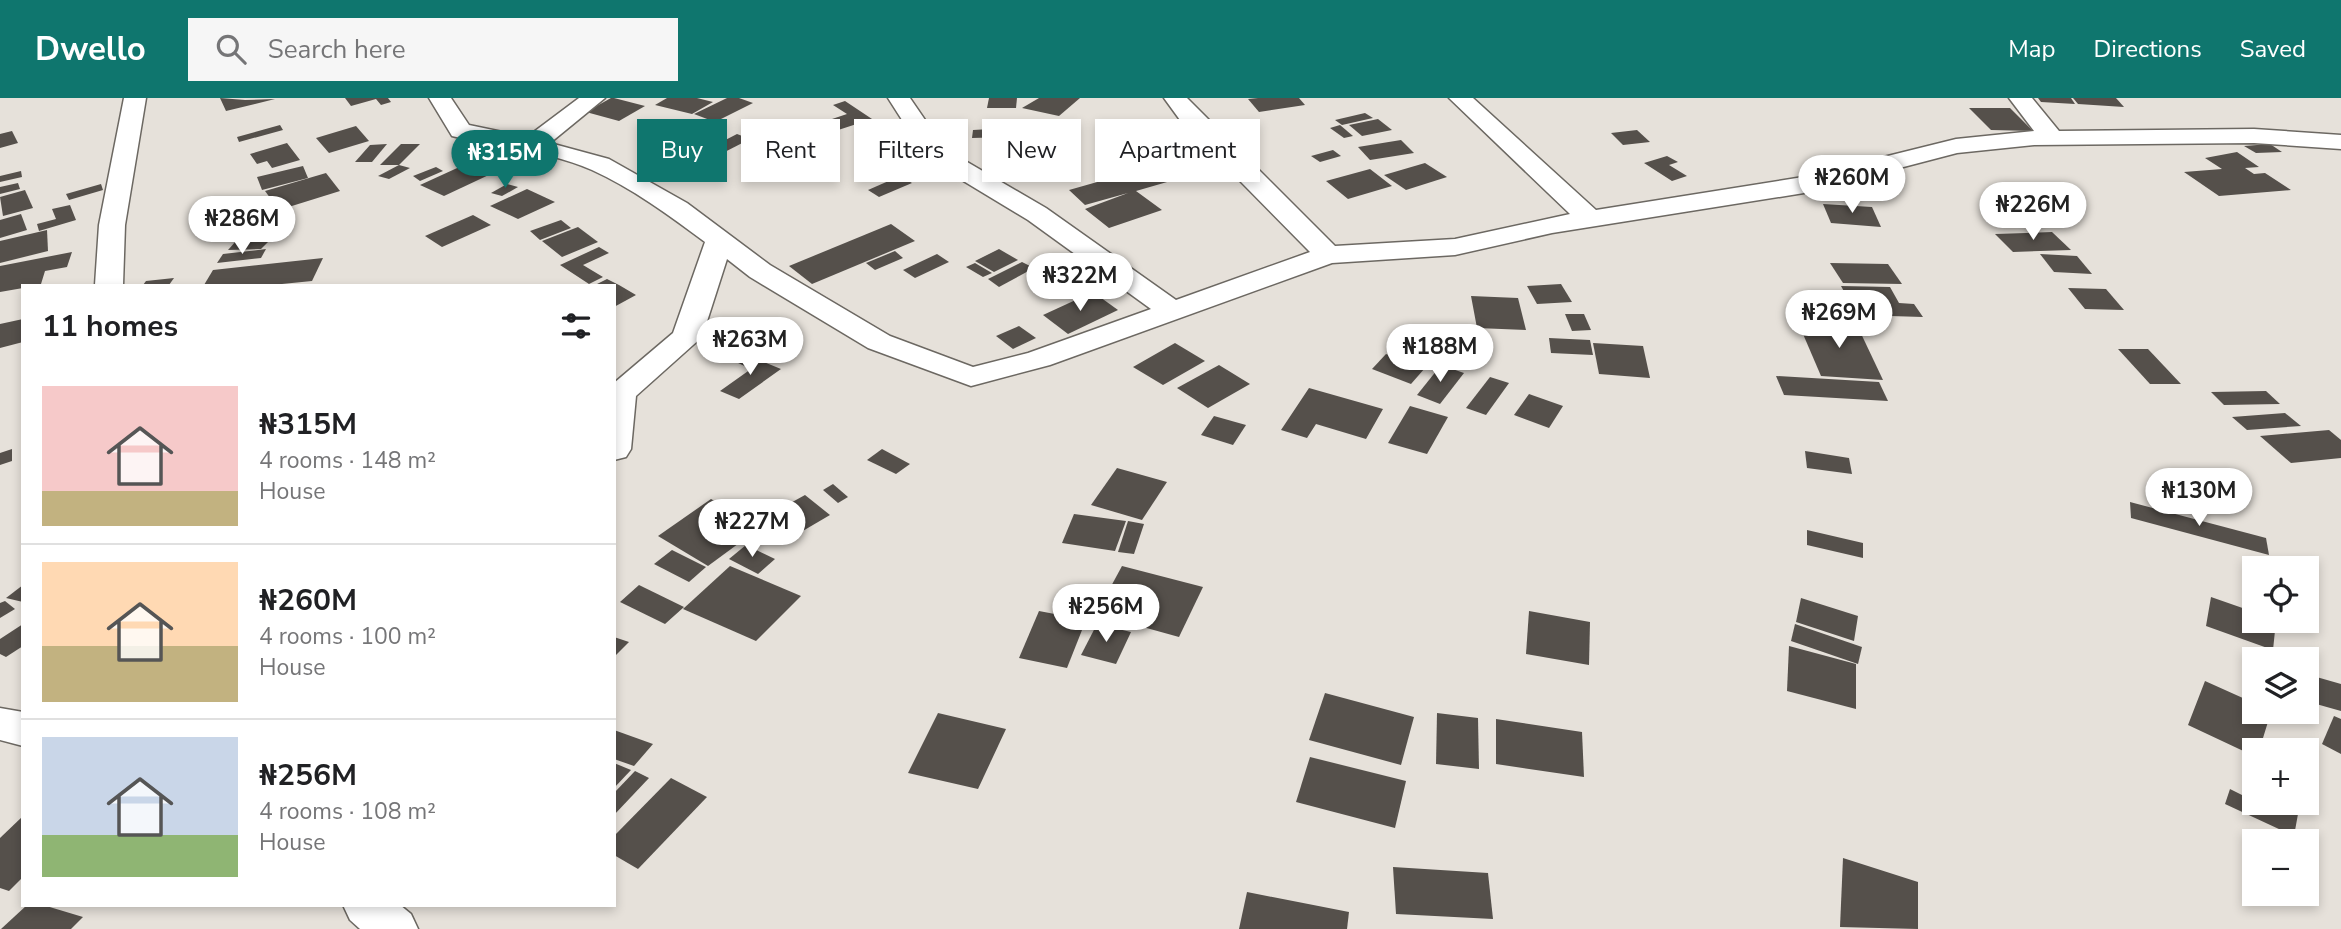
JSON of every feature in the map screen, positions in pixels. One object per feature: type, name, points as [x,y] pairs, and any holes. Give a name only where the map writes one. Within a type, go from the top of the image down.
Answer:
[{"type":"street","points":[[109,284],[112,225],[135,98]]},
{"type":"street","points":[[440,98],[460,131],[532,145],[600,164],[678,209],[761,271],[879,342],[971,377],[1039,359],[1328,255],[1455,247],[1552,225],[1804,185],[1956,146],[2052,138],[2254,136],[2341,142]]},
{"type":"street","points":[[532,145],[594,98]]},
{"type":"street","points":[[900,98],[936,154],[1037,214],[1172,310]]},
{"type":"street","points":[[1175,98],[1328,255]]},
{"type":"street","points":[[1460,98],[1591,220]]},
{"type":"street","points":[[2020,98],[2052,138]]},
{"type":"street","points":[[616,433],[621,393],[687,337],[719,240]]},
{"type":"street","points":[[0,724],[21,729]]},
{"type":"street","points":[[368,907],[394,929]]},
{"type":"building","points":[[220,98],[245,100],[275,99],[226,111]]},
{"type":"building","points":[[345,98],[388,98],[391,102],[381,105],[376,99],[351,106]]},
{"type":"building","points":[[611,98],[645,106],[619,121],[586,112]]},
{"type":"building","points":[[667,98],[697,98],[713,102],[692,114],[655,105]]},
{"type":"building","points":[[727,98],[739,98],[753,103],[721,119],[707,119],[694,114]]},
{"type":"building","points":[[989,98],[1017,98],[1016,108],[987,108]]},
{"type":"building","points":[[1039,98],[1080,98],[1059,116],[1022,108]]},
{"type":"building","points":[[1299,98],[1305,105],[1259,112],[1248,99]]},
{"type":"building","points":[[2038,98],[2071,98],[2075,104],[2041,102]]},
{"type":"building","points":[[2073,98],[2116,98],[2124,107],[2078,104]]},
{"type":"building","points":[[845,101],[872,119],[854,119],[854,125],[840,129],[840,119],[832,119],[847,114],[833,105]]},
{"type":"building","points":[[1969,108],[2010,108],[2033,131],[1991,130]]},
{"type":"building","points":[[1365,113],[1373,118],[1342,125],[1335,120]]},
{"type":"building","points":[[1378,119],[1392,130],[1362,136],[1349,125]]},
{"type":"building","points":[[280,125],[283,130],[239,142],[237,137]]},
{"type":"building","points":[[1340,125],[1353,136],[1344,138],[1330,128]]},
{"type":"building","points":[[356,126],[369,141],[329,153],[316,138]]},
{"type":"building","points":[[982,129],[982,138],[972,138],[973,130]]},
{"type":"building","points":[[1637,130],[1650,142],[1623,145],[1611,133]]},
{"type":"building","points":[[12,131],[18,143],[0,148],[0,134]]},
{"type":"building","points":[[737,134],[741,136],[741,144],[727,151],[727,139]]},
{"type":"building","points":[[1401,140],[1414,153],[1370,160],[1358,147]]},
{"type":"building","points":[[287,143],[300,160],[272,168],[267,161],[257,164],[250,154]]},
{"type":"building","points":[[387,144],[372,162],[355,162],[370,145]]},
{"type":"building","points":[[401,144],[420,144],[399,165],[380,165]]},
{"type":"building","points":[[2270,144],[2282,152],[2256,153],[2244,146]]},
{"type":"building","points":[[501,148],[525,158],[444,196],[420,185]]},
{"type":"building","points":[[1333,150],[1341,156],[1320,162],[1311,156]]},
{"type":"building","points":[[2237,152],[2259,167],[2245,168],[2254,174],[2265,173],[2291,190],[2219,196],[2184,172],[2222,169],[2205,158]]},
{"type":"building","points":[[1667,156],[1678,162],[1669,165],[1687,176],[1672,181],[1644,163]]},
{"type":"building","points":[[1425,163],[1447,177],[1406,190],[1384,175]]},
{"type":"building","points":[[399,165],[410,168],[389,179],[378,176]]},
{"type":"building","points":[[303,166],[308,178],[262,190],[257,177]]},
{"type":"building","points":[[436,167],[443,171],[420,181],[413,176]]},
{"type":"building","points":[[1370,169],[1392,186],[1348,199],[1326,181]]},
{"type":"building","points":[[21,171],[22,177],[0,182],[0,176]]},
{"type":"building","points":[[326,173],[340,191],[279,210],[265,191]]},
{"type":"building","points":[[886,182],[912,183],[879,197],[868,190]]},
{"type":"building","points":[[1097,182],[1167,182],[1136,191],[1162,210],[1109,228],[1085,209],[1128,193],[1085,205],[1069,190]]},
{"type":"building","points":[[18,183],[20,189],[0,194],[0,187]]},
{"type":"building","points":[[101,184],[103,190],[69,200],[66,194]]},
{"type":"building","points":[[507,184],[518,187],[502,196],[491,193]]},
{"type":"building","points":[[527,189],[555,202],[518,219],[490,206]]},
{"type":"building","points":[[25,190],[33,208],[3,216],[0,197]]},
{"type":"building","points":[[1823,204],[1872,207],[1881,227],[1831,223]]},
{"type":"building","points":[[70,205],[76,220],[39,231],[37,224],[56,219],[52,209]]},
{"type":"building","points":[[21,214],[27,230],[0,238],[0,220]]},
{"type":"building","points":[[473,215],[491,225],[442,247],[425,236]]},
{"type":"building","points":[[561,220],[571,228],[540,240],[530,231]]},
{"type":"building","points":[[891,224],[915,241],[812,284],[789,266]]},
{"type":"building","points":[[578,227],[598,242],[562,257],[542,241]]},
{"type":"building","points":[[47,230],[48,251],[0,263],[0,241]]},
{"type":"building","points":[[2052,232],[2071,250],[2013,252],[1995,234]]},
{"type":"building","points":[[270,240],[261,249],[228,250],[236,241]]},
{"type":"building","points":[[599,247],[609,253],[583,265],[603,277],[589,284],[560,265]]},
{"type":"building","points":[[266,249],[261,258],[217,263],[223,254]]},
{"type":"building","points":[[999,249],[1018,260],[994,272],[975,261]]},
{"type":"building","points":[[895,251],[903,258],[875,270],[866,263]]},
{"type":"building","points":[[72,252],[67,267],[45,271],[41,284],[21,284],[21,288],[0,292],[0,266]]},
{"type":"building","points":[[937,254],[949,262],[915,278],[903,270]]},
{"type":"building","points":[[2040,254],[2077,256],[2092,274],[2054,272]]},
{"type":"building","points":[[323,258],[312,281],[282,284],[205,284],[213,270]]},
{"type":"building","points":[[1022,262],[1034,268],[999,287],[988,279]]},
{"type":"building","points":[[975,263],[992,273],[983,277],[966,267]]},
{"type":"building","points":[[1830,263],[1888,264],[1902,284],[1843,283]]},
{"type":"building","points":[[174,278],[170,284],[144,284],[146,281]]},
{"type":"building","points":[[607,279],[636,295],[616,306],[616,284],[597,284]]},
{"type":"building","points":[[1561,284],[1572,302],[1537,304],[1527,286]]},
{"type":"building","points":[[1841,286],[1890,287],[1899,303],[1914,304],[1923,317],[1857,315]]},
{"type":"building","points":[[2068,288],[2106,289],[2124,310],[2085,309]]},
{"type":"building","points":[[1093,292],[1118,310],[1068,334],[1043,315]]},
{"type":"building","points":[[1471,296],[1518,298],[1526,330],[1477,328]]},
{"type":"building","points":[[1565,314],[1584,314],[1591,330],[1572,331]]},
{"type":"building","points":[[21,319],[21,343],[0,348],[0,324]]},
{"type":"building","points":[[1797,320],[1856,323],[1883,380],[1821,376]]},
{"type":"building","points":[[1019,326],[1036,338],[1013,349],[996,336]]},
{"type":"building","points":[[1549,338],[1590,340],[1593,355],[1551,353]]},
{"type":"building","points":[[1175,343],[1205,361],[1163,385],[1133,367]]},
{"type":"building","points":[[1593,343],[1643,346],[1650,378],[1599,374]]},
{"type":"building","points":[[2118,349],[2148,349],[2181,384],[2150,384]]},
{"type":"building","points":[[1386,354],[1425,368],[1411,384],[1372,369]]},
{"type":"building","points":[[747,355],[781,369],[739,399],[720,391],[751,369],[736,362]]},
{"type":"building","points":[[1219,365],[1250,384],[1208,408],[1177,388]]},
{"type":"building","points":[[1441,365],[1464,373],[1440,404],[1417,395]]},
{"type":"building","points":[[1776,376],[1879,382],[1888,401],[1784,395]]},
{"type":"building","points":[[1490,377],[1509,383],[1486,415],[1466,408]]},
{"type":"building","points":[[1309,388],[1383,409],[1366,439],[1316,424],[1307,438],[1281,430]]},
{"type":"building","points":[[2266,391],[2280,404],[2224,405],[2211,392]]},
{"type":"building","points":[[1529,394],[1563,406],[1549,428],[1514,415]]},
{"type":"building","points":[[1410,406],[1448,417],[1427,454],[1388,443]]},
{"type":"building","points":[[2285,413],[2301,426],[2247,430],[2232,417]]},
{"type":"building","points":[[1214,416],[1246,425],[1233,445],[1201,435]]},
{"type":"building","points":[[2329,430],[2341,440],[2341,458],[2291,463],[2260,436]]},
{"type":"building","points":[[12,449],[12,461],[0,465],[0,453]]},
{"type":"building","points":[[882,449],[910,464],[896,474],[867,460]]},
{"type":"building","points":[[1805,451],[1849,458],[1852,474],[1807,468]]},
{"type":"building","points":[[1117,468],[1167,482],[1142,520],[1091,505]]},
{"type":"building","points":[[833,484],[848,497],[838,503],[823,490]]},
{"type":"building","points":[[805,495],[830,515],[801,532],[776,511]]},
{"type":"building","points":[[711,499],[761,527],[708,566],[658,536]]},
{"type":"building","points":[[2130,502],[2266,538],[2269,555],[2131,518]]},
{"type":"building","points":[[1074,514],[1126,521],[1115,551],[1062,543]]},
{"type":"building","points":[[1128,521],[1144,524],[1134,554],[1118,552]]},
{"type":"building","points":[[1807,530],[1863,543],[1863,558],[1807,545]]},
{"type":"building","points":[[746,545],[775,559],[758,574],[729,559]]},
{"type":"building","points":[[672,550],[706,567],[689,582],[654,564]]},
{"type":"building","points":[[730,566],[801,596],[756,641],[683,609]]},
{"type":"building","points":[[1122,566],[1203,587],[1179,637],[1096,614]]},
{"type":"building","points":[[639,585],[684,607],[665,624],[620,602]]},
{"type":"building","points":[[21,587],[21,602],[6,598]]},
{"type":"building","points":[[2211,597],[2242,608],[2242,633],[2275,633],[2273,647],[2265,647],[2206,626]]},
{"type":"building","points":[[1801,598],[1858,616],[1854,641],[1796,622]]},
{"type":"building","points":[[5,601],[15,609],[0,618],[0,603]]},
{"type":"building","points":[[1039,611],[1086,620],[1067,668],[1019,658]]},
{"type":"building","points":[[1529,611],[1590,622],[1589,665],[1526,654]]},
{"type":"building","points":[[1097,624],[1131,632],[1116,664],[1081,655]]},
{"type":"building","points":[[1795,624],[1862,647],[1858,664],[1791,641]]},
{"type":"building","points":[[21,625],[21,647],[6,657],[0,654],[0,639]]},
{"type":"building","points":[[616,638],[629,642],[616,655]]},
{"type":"building","points":[[1789,646],[1856,664],[1856,709],[1787,691]]},
{"type":"building","points":[[2319,678],[2341,684],[2341,711],[2319,705]]},
{"type":"building","points":[[2205,681],[2242,698],[2242,724],[2267,724],[2263,738],[2242,738],[2242,750],[2188,725]]},
{"type":"building","points":[[1325,693],[1414,717],[1401,765],[1309,740]]},
{"type":"building","points":[[938,713],[1006,729],[978,789],[908,773]]},
{"type":"building","points":[[1437,713],[1478,718],[1479,769],[1436,764]]},
{"type":"building","points":[[2334,716],[2341,719],[2341,754],[2322,744]]},
{"type":"building","points":[[1496,719],[1582,732],[1584,777],[1496,764]]},
{"type":"building","points":[[616,731],[653,744],[634,766],[616,760]]},
{"type":"building","points":[[1310,757],[1406,781],[1395,828],[1296,802]]},
{"type":"building","points":[[616,764],[631,770],[616,786]]},
{"type":"building","points":[[635,771],[649,778],[616,813],[616,791]]},
{"type":"building","points":[[671,778],[707,797],[638,869],[616,856],[616,834]]},
{"type":"building","points":[[2230,789],[2242,795],[2242,812],[2225,804]]},
{"type":"building","points":[[2249,815],[2298,815],[2295,829],[2279,829]]},
{"type":"building","points":[[21,818],[21,879],[9,891],[0,888],[0,838]]},
{"type":"building","points":[[1843,858],[1918,882],[1918,929],[1840,927]]},
{"type":"building","points":[[1393,867],[1488,873],[1493,919],[1396,914]]},
{"type":"building","points":[[1247,892],[1349,912],[1347,929],[1239,929]]},
{"type":"building","points":[[25,907],[50,907],[83,917],[71,929],[1,929]]}]
